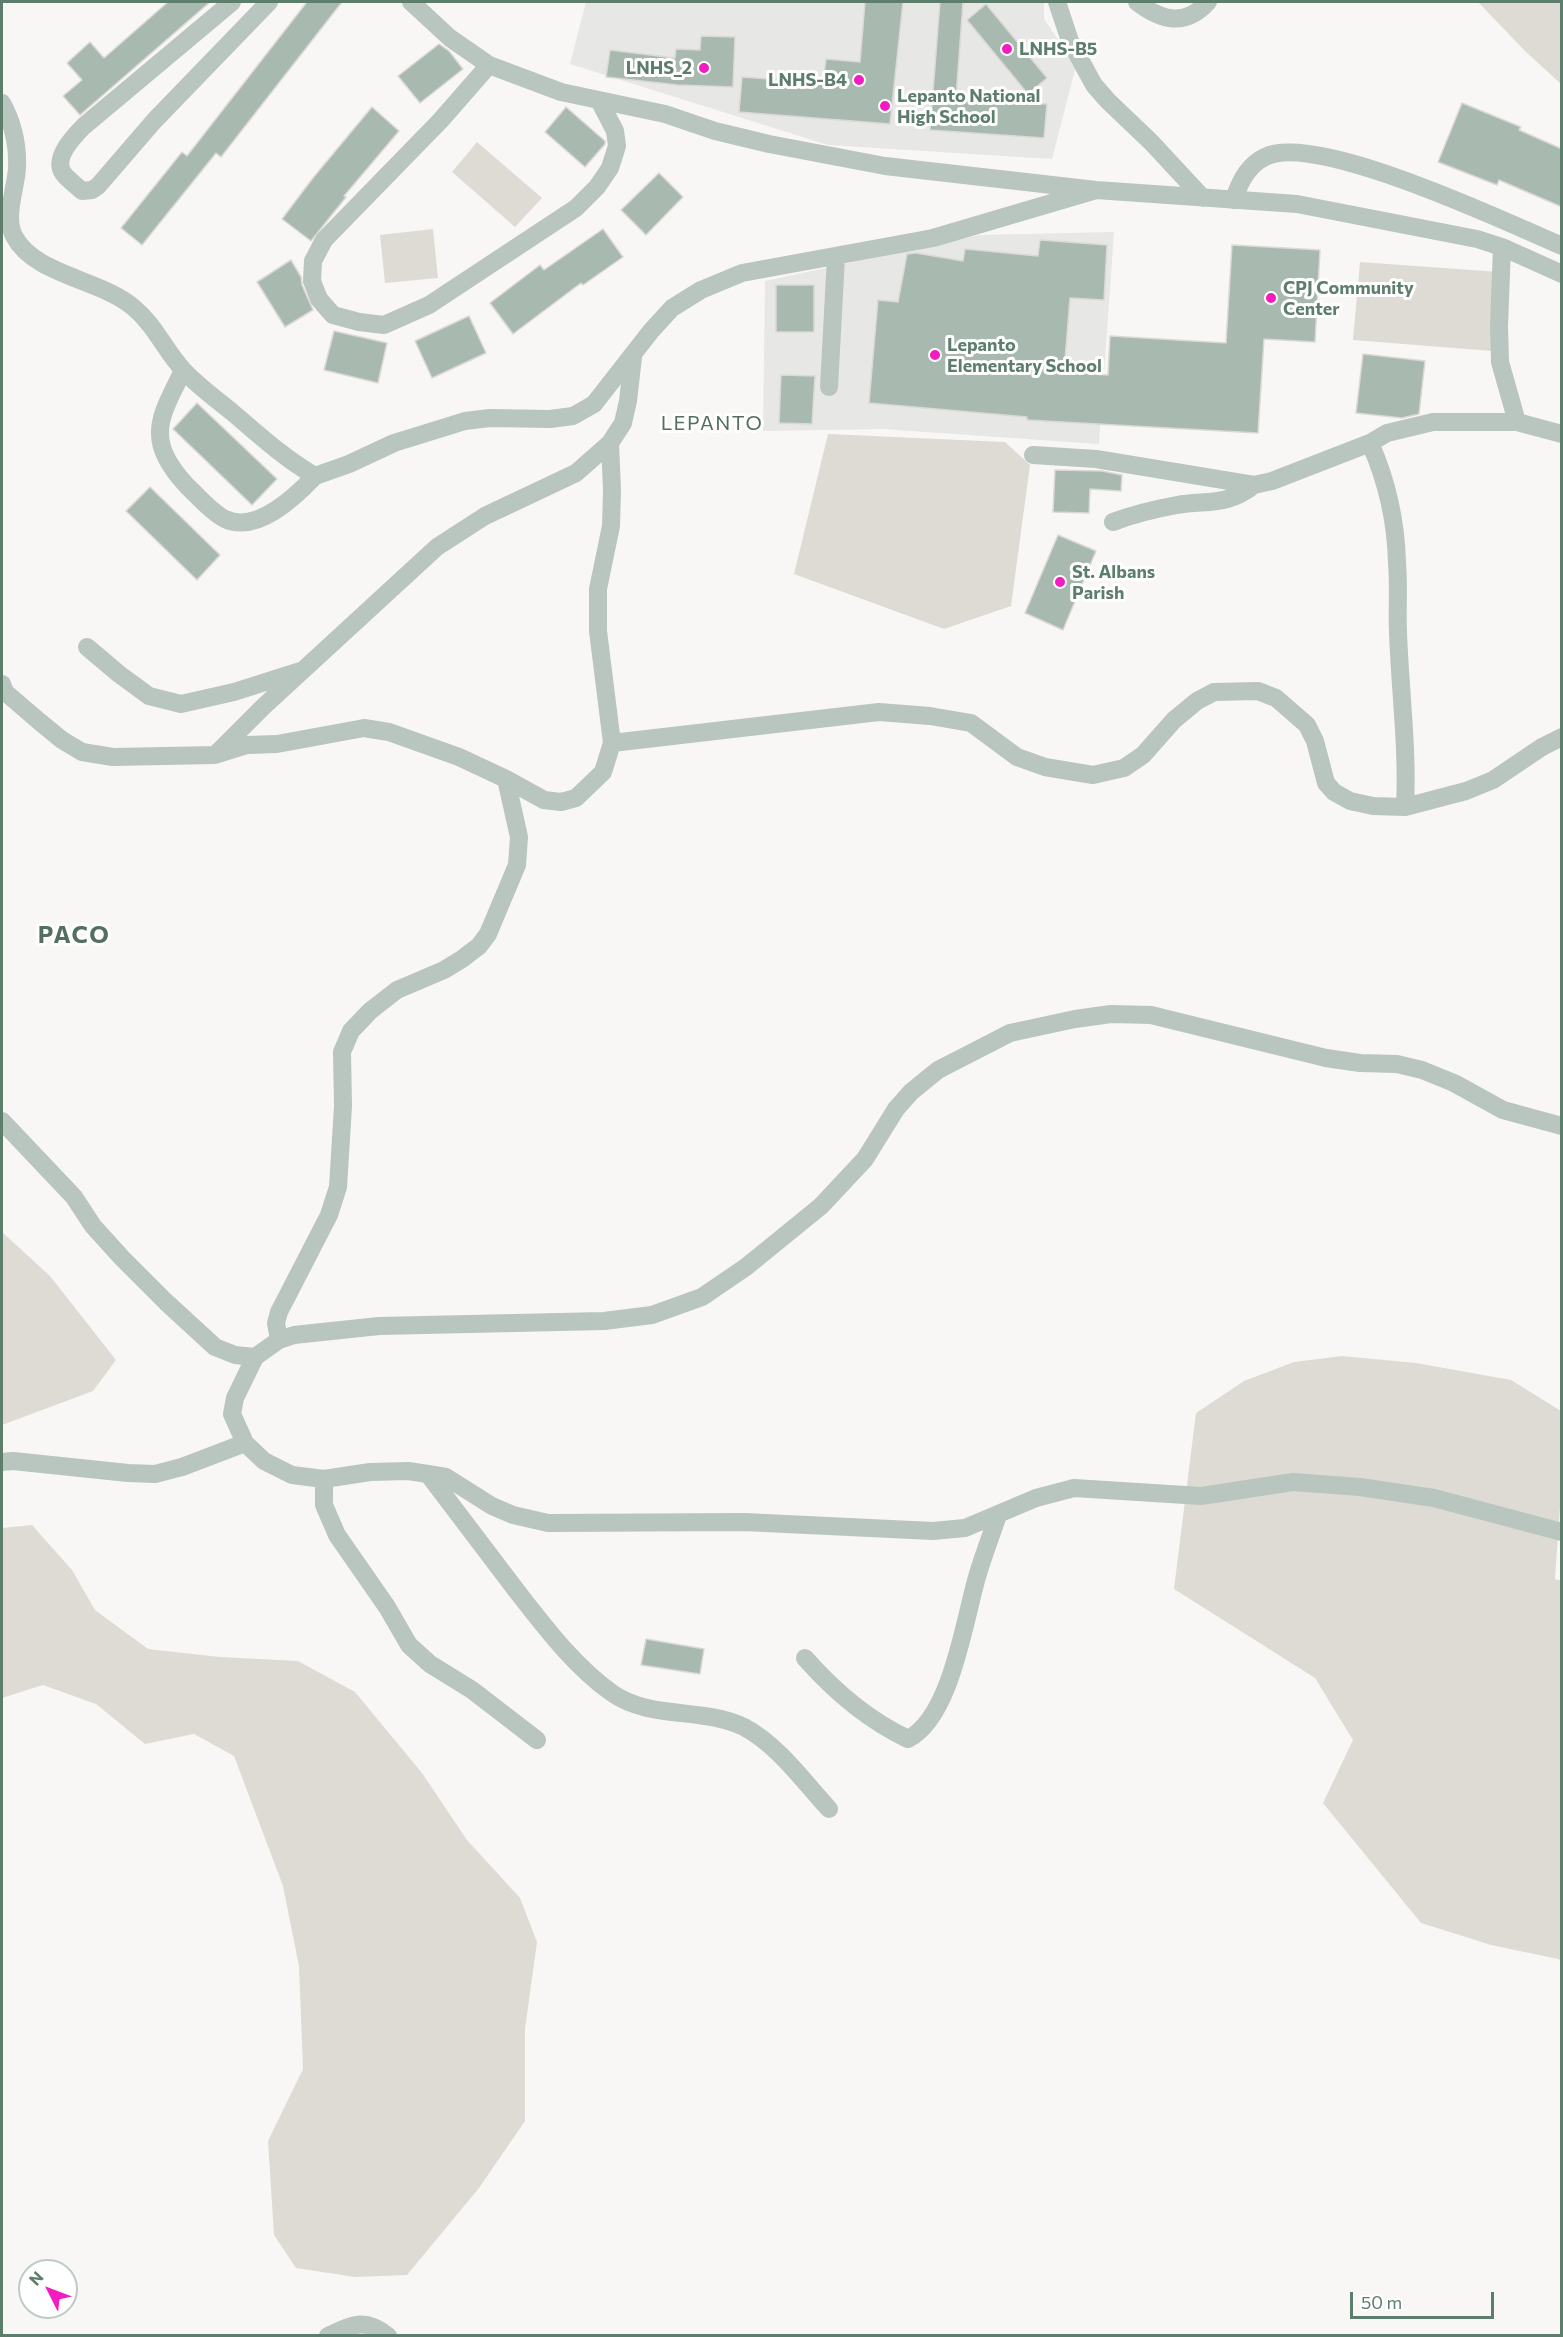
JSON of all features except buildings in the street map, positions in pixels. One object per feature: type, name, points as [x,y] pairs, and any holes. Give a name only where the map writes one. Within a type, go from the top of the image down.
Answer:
[{"type":"street","points":[[232,2],[84,126],[69,142],[60,164],[63,172],[82,191],[92,190],[98,186],[154,121],[269,2]]},
{"type":"street","points":[[411,2],[450,38],[489,65],[561,92],[665,114],[715,131],[769,144],[885,166],[1096,190],[1297,204],[1371,216],[1477,239],[1562,274]]},
{"type":"street","points":[[1057,2],[1070,41],[1094,85],[1203,198]]},
{"type":"street","points":[[1137,2],[1165,19],[1181,18],[1198,12],[1208,2]]},
{"type":"street","points":[[489,65],[440,121],[324,240],[313,261],[312,281],[319,299],[333,315],[384,326],[429,304],[576,208],[604,178],[617,146],[615,131],[599,100]]},
{"type":"street","points":[[2,103],[8,114],[16,142],[17,169],[10,203],[12,233],[20,246],[33,257],[113,293],[132,306],[149,322],[183,370],[294,464],[315,476]]},
{"type":"street","points":[[1234,200],[1240,182],[1251,167],[1266,156],[1290,152],[1314,153],[1372,170],[1448,197],[1562,246]]},
{"type":"street","points":[[183,370],[164,415],[160,435],[166,458],[174,472],[207,505],[226,519],[244,521],[261,518],[283,506],[315,476],[349,464],[394,443],[465,421],[490,418],[550,420],[573,416],[594,404],[672,308],[701,290],[742,273],[933,238],[1096,190]]},
{"type":"street","points":[[1502,248],[1498,326],[1500,362],[1517,422]]},
{"type":"street","points":[[829,387],[836,256]]},
{"type":"street","points":[[215,755],[263,707],[437,547],[485,516],[576,473],[610,443],[623,423],[633,357]]},
{"type":"street","points":[[1034,455],[1096,459],[1254,485],[1272,482],[1370,443],[1386,433],[1433,422],[1517,422],[1562,434]]},
{"type":"street","points":[[2,684],[5,692],[40,722],[62,740],[82,752],[113,757],[215,755],[247,745],[277,744],[345,730],[363,729],[389,732],[459,757],[506,778],[544,800],[561,802],[576,798],[603,772],[612,743],[598,631],[598,589],[611,526],[610,443]]},
{"type":"street","points":[[1370,443],[1380,465],[1389,500],[1397,562],[1398,632],[1407,767],[1405,807]]},
{"type":"street","points":[[1113,522],[1135,513],[1233,499],[1254,485]]},
{"type":"street","points":[[87,647],[149,696],[181,704],[234,692],[307,668]]},
{"type":"street","points":[[612,743],[879,712],[930,716],[971,723],[1017,757],[1045,767],[1093,775],[1124,768],[1143,755],[1174,720],[1197,701],[1214,692],[1258,691],[1276,698],[1307,725],[1315,741],[1326,783],[1334,792],[1350,801],[1373,806],[1405,807],[1466,791],[1493,780],[1562,736]]},
{"type":"street","points":[[279,1340],[276,1323],[279,1312],[329,1215],[338,1187],[343,1106],[342,1052],[351,1031],[370,1011],[397,990],[444,970],[462,959],[479,946],[488,934],[517,865],[519,837],[506,778]]},
{"type":"street","points":[[1562,1126],[1503,1110],[1454,1083],[1422,1070],[1397,1064],[1360,1063],[1326,1058],[1151,1015],[1111,1014],[1010,1033],[938,1070],[910,1092],[896,1109],[865,1160],[821,1206],[746,1267],[702,1297],[652,1315],[604,1321],[379,1326],[294,1335],[279,1340],[255,1357],[234,1398],[232,1414],[245,1443],[264,1461],[292,1474],[324,1479],[370,1472],[428,1473],[446,1477],[492,1506],[513,1515],[548,1523],[744,1522],[933,1531],[965,1528],[1036,1498],[1074,1488],[1201,1496],[1293,1482],[1434,1498],[1562,1532]]},
{"type":"street","points":[[2,1121],[74,1197],[93,1226],[166,1302],[215,1347],[234,1355],[255,1357]]},
{"type":"street","points":[[2,1462],[13,1461],[155,1474],[182,1467],[245,1443]]},
{"type":"street","points":[[428,1473],[546,1628],[585,1670],[613,1694],[633,1705],[708,1716],[743,1727],[773,1749],[829,1809]]},
{"type":"street","points":[[324,1479],[324,1505],[337,1535],[387,1607],[409,1645],[430,1664],[472,1690],[537,1740]]},
{"type":"street","points":[[805,1658],[829,1685],[887,1729],[908,1740],[919,1734],[929,1722],[949,1684],[978,1575],[998,1515]]},
{"type":"street","points":[[328,2336],[357,2323],[368,2324],[388,2336]]},
{"type":"shaded area","name":"Lepanto National High School","points":[[586,2],[1044,2],[1044,19],[1076,66],[1052,159],[828,145],[570,64]]},
{"type":"shaded area","points":[[1478,2],[1561,2],[1561,84],[1525,51]]},
{"type":"shaded area","points":[[477,142],[542,198],[515,227],[452,172]]},
{"type":"shaded area","points":[[433,229],[438,278],[385,283],[380,235]]},
{"type":"shaded area","name":"Lepanto Elementary School","points":[[1114,232],[1099,444],[882,429],[763,431],[765,281],[979,235]]},
{"type":"shaded area","points":[[1360,262],[1498,272],[1492,351],[1353,340]]},
{"type":"shaded area","points":[[828,434],[1005,442],[1030,465],[1011,606],[944,629],[794,574]]},
{"type":"shaded area","points":[[2,1232],[50,1276],[116,1360],[93,1391],[2,1425]]},
{"type":"shaded area","points":[[1342,1356],[1416,1363],[1511,1380],[1561,1411],[1561,1493],[1555,1579],[1562,1581],[1561,1961],[1491,1945],[1421,1923],[1323,1803],[1353,1740],[1315,1678],[1174,1589],[1196,1413],[1244,1381],[1294,1362]]},
{"type":"shaded area","points":[[32,1525],[72,1570],[95,1610],[148,1649],[220,1657],[298,1661],[355,1692],[422,1773],[467,1840],[520,1898],[537,1942],[525,2029],[525,2121],[479,2188],[407,2275],[355,2277],[296,2268],[274,2235],[268,2141],[303,2069],[299,1966],[283,1886],[234,1756],[194,1734],[145,1744],[96,1704],[43,1685],[2,1698],[2,1528]]},
{"type":"place","name":"LNHS-B5","points":[[1007,49]]},
{"type":"place","name":"LNHS_2","points":[[704,68]]},
{"type":"place","name":"LNHS-B4","points":[[859,80]]},
{"type":"place","name":"Lepanto National High School","points":[[885,106]]},
{"type":"place","name":"CPJ Community Center","points":[[1271,298]]},
{"type":"place","name":"Lepanto Elementary School","points":[[935,355]]},
{"type":"place","name":"St. Albans Parish","points":[[1060,582]]},
{"type":"district","name":"LEPANTO","points":[[712,423]]},
{"type":"district","name":"PACO","points":[[74,935]]}]
